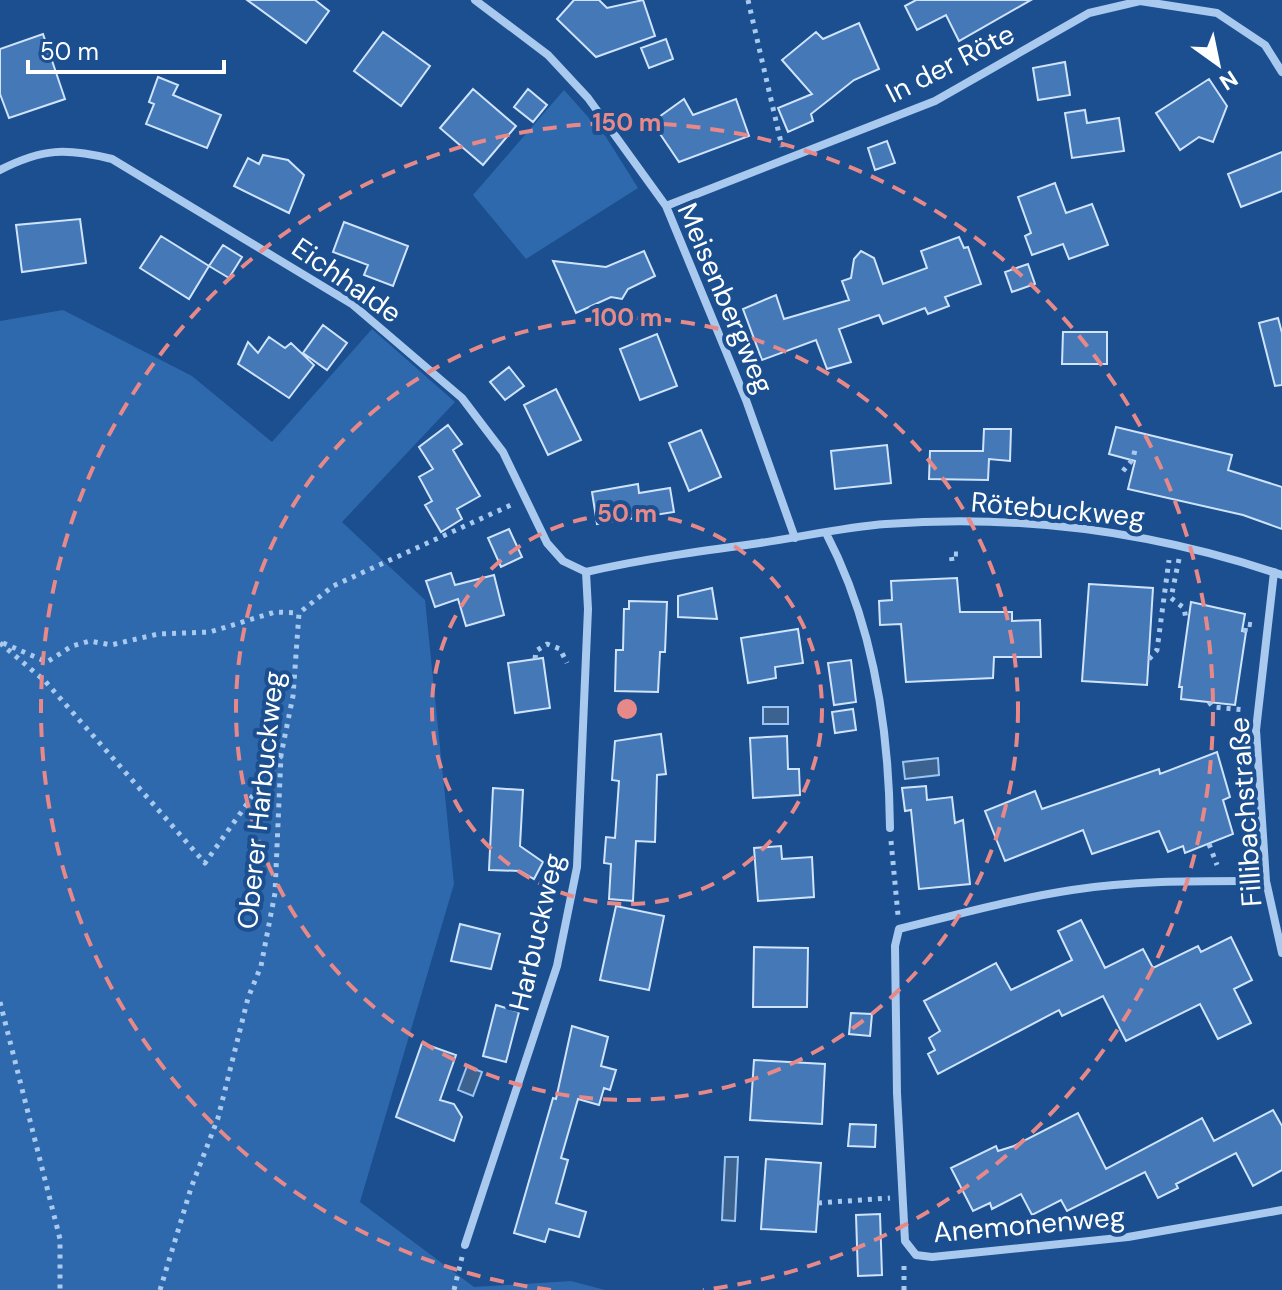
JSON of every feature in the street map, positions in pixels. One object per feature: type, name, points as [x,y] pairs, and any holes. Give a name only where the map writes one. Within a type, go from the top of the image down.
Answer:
[{"type":"street","name":"Meisenbergweg","points":[[475,0],[548,55],[588,98],[666,206],[746,400],[795,538]]},
{"type":"street","name":"In der Röte","points":[[666,206],[935,101],[1089,13],[1140,1],[1217,13],[1265,45],[1282,72]]},
{"type":"street","name":"Eichhalde","points":[[0,170],[48,151],[74,150],[112,159],[352,304],[462,398],[485,423],[528,498],[547,543],[563,561],[586,572]]},
{"type":"street","name":"Rötebuckweg","points":[[586,572],[642,559],[884,524],[995,522],[1107,532],[1171,544],[1278,574]]},
{"type":"street","points":[[826,533],[840,559],[877,680],[890,828]]},
{"type":"street","name":"Harbuckweg","points":[[465,1245],[557,966],[577,867],[588,609],[586,572]]},
{"type":"street","name":"Fillibachstraße","points":[[1278,574],[1256,730],[1266,881],[1282,953]]},
{"type":"street","points":[[899,929],[1001,903],[1074,890],[1181,880],[1266,881]]},
{"type":"street","name":"Anemonenweg","points":[[899,929],[895,955],[905,1241],[916,1255],[932,1257],[1128,1237],[1282,1210]]},
{"type":"path","points":[[748,0],[780,141]]},
{"type":"path","points":[[1123,471],[1133,459],[1136,445]]},
{"type":"path","points":[[0,642],[47,662],[72,646],[90,641],[111,645],[158,634],[210,632],[275,612],[299,613],[333,586],[494,514]]},
{"type":"path","points":[[1149,659],[1157,650],[1171,544]]},
{"type":"path","points":[[1183,547],[1171,598],[1184,608],[1186,619]]},
{"type":"path","points":[[952,561],[951,554],[961,554]]},
{"type":"path","name":"Oberer Harbuckweg","points":[[160,1290],[191,1188],[218,1118],[248,998],[261,966],[275,893],[281,755],[293,696],[299,613]]},
{"type":"path","points":[[0,642],[45,681],[205,863],[281,755]]},
{"type":"path","points":[[535,659],[536,651],[547,644],[560,649],[567,661]]},
{"type":"path","points":[[1209,702],[1213,707],[1258,711]]},
{"type":"path","points":[[890,828],[899,929]]},
{"type":"path","points":[[0,1002],[60,1239],[60,1290]]},
{"type":"path","points":[[818,1203],[903,1197]]},
{"type":"path","points":[[454,1290],[465,1245]]},
{"type":"shaded area","points":[[564,90],[606,137],[638,188],[526,259],[473,195]]},
{"type":"shaded area","points":[[63,310],[192,376],[272,442],[372,329],[455,402],[342,522],[425,600],[454,884],[360,1202],[474,1287],[571,1281],[605,1290],[0,1290],[0,321]]},
{"type":"shaded area","points":[[763,707],[788,707],[788,724],[763,724]]},
{"type":"shaded area","points":[[938,758],[939,775],[905,779],[903,762]]},
{"type":"shaded area","points":[[467,1066],[482,1072],[473,1096],[458,1090]]},
{"type":"shaded area","points":[[725,1157],[738,1157],[735,1221],[722,1220]]},
{"type":"building","points":[[247,0],[315,0],[329,11],[306,43]]},
{"type":"building","points":[[574,0],[599,0],[607,8],[643,0],[655,36],[596,57],[557,19]]},
{"type":"building","points":[[916,0],[1031,0],[959,41],[946,15],[917,30],[905,6]]},
{"type":"building","points":[[859,23],[879,69],[854,80],[811,114],[813,121],[788,132],[778,108],[812,94],[782,60],[816,32],[823,39]]},
{"type":"building","points":[[383,32],[430,66],[401,106],[354,71]]},
{"type":"building","points":[[43,34],[65,99],[9,118],[0,94],[0,49]]},
{"type":"building","points":[[666,39],[673,59],[649,68],[641,48]]},
{"type":"building","points":[[1065,62],[1070,95],[1038,100],[1033,68]]},
{"type":"building","points":[[158,77],[178,85],[173,95],[221,115],[207,148],[146,124],[154,104],[149,102]]},
{"type":"building","points":[[1209,79],[1227,106],[1213,142],[1199,137],[1180,150],[1156,113]]},
{"type":"building","points":[[473,89],[516,126],[483,165],[440,128]]},
{"type":"building","points":[[528,89],[547,105],[533,122],[514,107]]},
{"type":"building","points":[[684,99],[693,115],[736,99],[749,136],[679,162],[652,122]]},
{"type":"building","points":[[1085,110],[1087,123],[1119,118],[1124,151],[1072,158],[1065,113]]},
{"type":"building","points":[[887,141],[895,163],[875,170],[868,148]]},
{"type":"building","points":[[1282,152],[1282,191],[1241,207],[1228,174]]},
{"type":"building","points":[[263,155],[288,160],[304,175],[289,213],[234,186],[248,158],[259,164]]},
{"type":"building","points":[[1055,183],[1066,213],[1092,204],[1108,245],[1069,259],[1063,244],[1032,255],[1025,236],[1031,233],[1018,197]]},
{"type":"building","points":[[80,219],[86,263],[22,272],[16,225]]},
{"type":"building","points":[[344,222],[408,246],[393,286],[364,275],[368,265],[333,252]]},
{"type":"building","points":[[161,236],[209,266],[189,299],[140,268]]},
{"type":"building","points":[[959,237],[964,248],[968,247],[981,284],[945,297],[949,306],[928,314],[925,308],[883,324],[879,315],[839,329],[851,362],[827,369],[816,340],[762,360],[743,309],[776,295],[784,319],[849,300],[842,281],[851,278],[854,259],[861,251],[874,258],[883,284],[927,268],[921,251]]},
{"type":"building","points":[[223,245],[242,257],[229,278],[209,266]]},
{"type":"building","points":[[644,251],[655,276],[628,289],[622,299],[611,297],[576,313],[553,261],[606,267]]},
{"type":"building","points":[[1028,264],[1035,284],[1012,292],[1005,272]]},
{"type":"building","points":[[1278,318],[1282,333],[1282,385],[1275,386],[1259,323]]},
{"type":"building","points":[[323,325],[347,343],[327,370],[303,353]]},
{"type":"building","points":[[1063,332],[1107,332],[1107,364],[1062,364]]},
{"type":"building","points":[[657,334],[677,386],[640,400],[620,349]]},
{"type":"building","points":[[269,337],[285,348],[291,343],[314,365],[289,398],[238,364],[248,342],[258,353]]},
{"type":"building","points":[[509,367],[524,386],[505,400],[490,382]]},
{"type":"building","points":[[556,389],[581,440],[548,455],[524,405]]},
{"type":"building","points":[[448,425],[462,444],[453,450],[480,496],[457,509],[462,519],[441,532],[425,505],[432,501],[419,477],[433,469],[419,447]]},
{"type":"building","points":[[1116,427],[1232,455],[1228,470],[1282,487],[1282,529],[1243,515],[1128,489],[1135,461],[1109,454]]},
{"type":"building","points":[[984,429],[1011,429],[1010,461],[989,459],[988,480],[929,479],[930,451],[983,451]]},
{"type":"building","points":[[701,430],[721,477],[689,491],[669,443]]},
{"type":"building","points":[[887,445],[891,483],[835,489],[831,451]]},
{"type":"building","points":[[638,484],[639,493],[670,488],[674,512],[597,524],[592,492]]},
{"type":"building","points":[[509,529],[522,557],[501,567],[488,538]]},
{"type":"building","points":[[451,573],[455,585],[494,575],[504,615],[466,626],[458,599],[435,607],[426,581]]},
{"type":"building","points":[[957,578],[960,612],[1012,612],[1012,621],[1040,620],[1041,657],[994,657],[993,678],[906,682],[901,624],[880,625],[879,601],[892,600],[891,581]]},
{"type":"building","points":[[1089,584],[1153,588],[1147,685],[1082,681]]},
{"type":"building","points":[[712,588],[717,619],[678,617],[678,596]]},
{"type":"building","points":[[629,601],[667,602],[665,652],[660,652],[658,692],[615,691],[616,650],[623,650],[624,609],[629,609]]},
{"type":"building","points":[[1191,602],[1245,614],[1242,631],[1246,632],[1235,705],[1181,699],[1182,687],[1179,687]]},
{"type":"building","points":[[798,629],[803,663],[775,667],[776,678],[748,683],[741,638]]},
{"type":"building","points":[[543,658],[550,708],[515,713],[508,663]]},
{"type":"building","points":[[851,660],[856,702],[834,705],[828,663]]},
{"type":"building","points":[[853,709],[856,730],[835,733],[832,712]]},
{"type":"building","points":[[661,734],[666,774],[657,775],[655,842],[636,841],[633,901],[609,899],[611,864],[604,863],[606,837],[615,838],[619,781],[612,780],[615,741]]},
{"type":"building","points":[[787,736],[788,769],[799,769],[800,795],[753,798],[750,738]]},
{"type":"building","points":[[1217,752],[1230,797],[1223,800],[1233,834],[1185,853],[1183,846],[1168,852],[1159,831],[1092,854],[1083,830],[1005,861],[985,811],[1035,791],[1042,809],[1159,769],[1160,774]]},
{"type":"building","points":[[926,786],[927,800],[952,797],[955,823],[963,820],[970,884],[919,889],[911,810],[905,811],[902,788]]},
{"type":"building","points":[[493,788],[523,790],[520,846],[543,862],[534,879],[520,871],[489,870]]},
{"type":"building","points":[[781,846],[782,859],[812,857],[814,897],[758,901],[754,848]]},
{"type":"building","points":[[616,906],[664,916],[649,990],[600,980]]},
{"type":"building","points":[[1081,920],[1105,968],[1143,949],[1153,968],[1198,946],[1201,952],[1231,937],[1252,980],[1234,989],[1251,1023],[1218,1039],[1200,1004],[1126,1041],[1103,996],[1062,1016],[1059,1010],[938,1074],[928,1054],[935,1050],[929,1038],[940,1031],[924,1001],[996,963],[1011,990],[1072,960],[1058,931]]},
{"type":"building","points":[[460,924],[500,934],[491,969],[451,961]]},
{"type":"building","points":[[754,947],[808,948],[807,1007],[753,1007]]},
{"type":"building","points":[[496,1005],[519,1012],[506,1062],[483,1056]]},
{"type":"building","points":[[851,1013],[872,1014],[870,1036],[849,1034]]},
{"type":"building","points":[[572,1026],[608,1037],[601,1066],[616,1070],[610,1090],[604,1088],[599,1105],[578,1099],[561,1158],[568,1160],[556,1203],[586,1212],[579,1237],[549,1229],[545,1242],[514,1233],[553,1098],[556,1099]]},
{"type":"building","points":[[422,1043],[456,1055],[440,1100],[454,1104],[462,1117],[454,1141],[396,1117]]},
{"type":"building","points":[[754,1060],[825,1064],[822,1124],[750,1120]]},
{"type":"building","points":[[1273,1110],[1282,1126],[1282,1170],[1253,1186],[1236,1153],[1176,1184],[1178,1188],[1158,1198],[1145,1172],[1067,1211],[1061,1200],[1032,1215],[1021,1194],[992,1209],[990,1203],[973,1211],[951,1168],[996,1146],[998,1151],[1014,1146],[1078,1113],[1106,1169],[1202,1118],[1214,1141]]},
{"type":"building","points":[[850,1124],[876,1125],[875,1147],[848,1146]]},
{"type":"building","points":[[766,1159],[821,1163],[816,1232],[761,1229]]},
{"type":"building","points":[[880,1214],[882,1275],[858,1276],[856,1215]]}]
